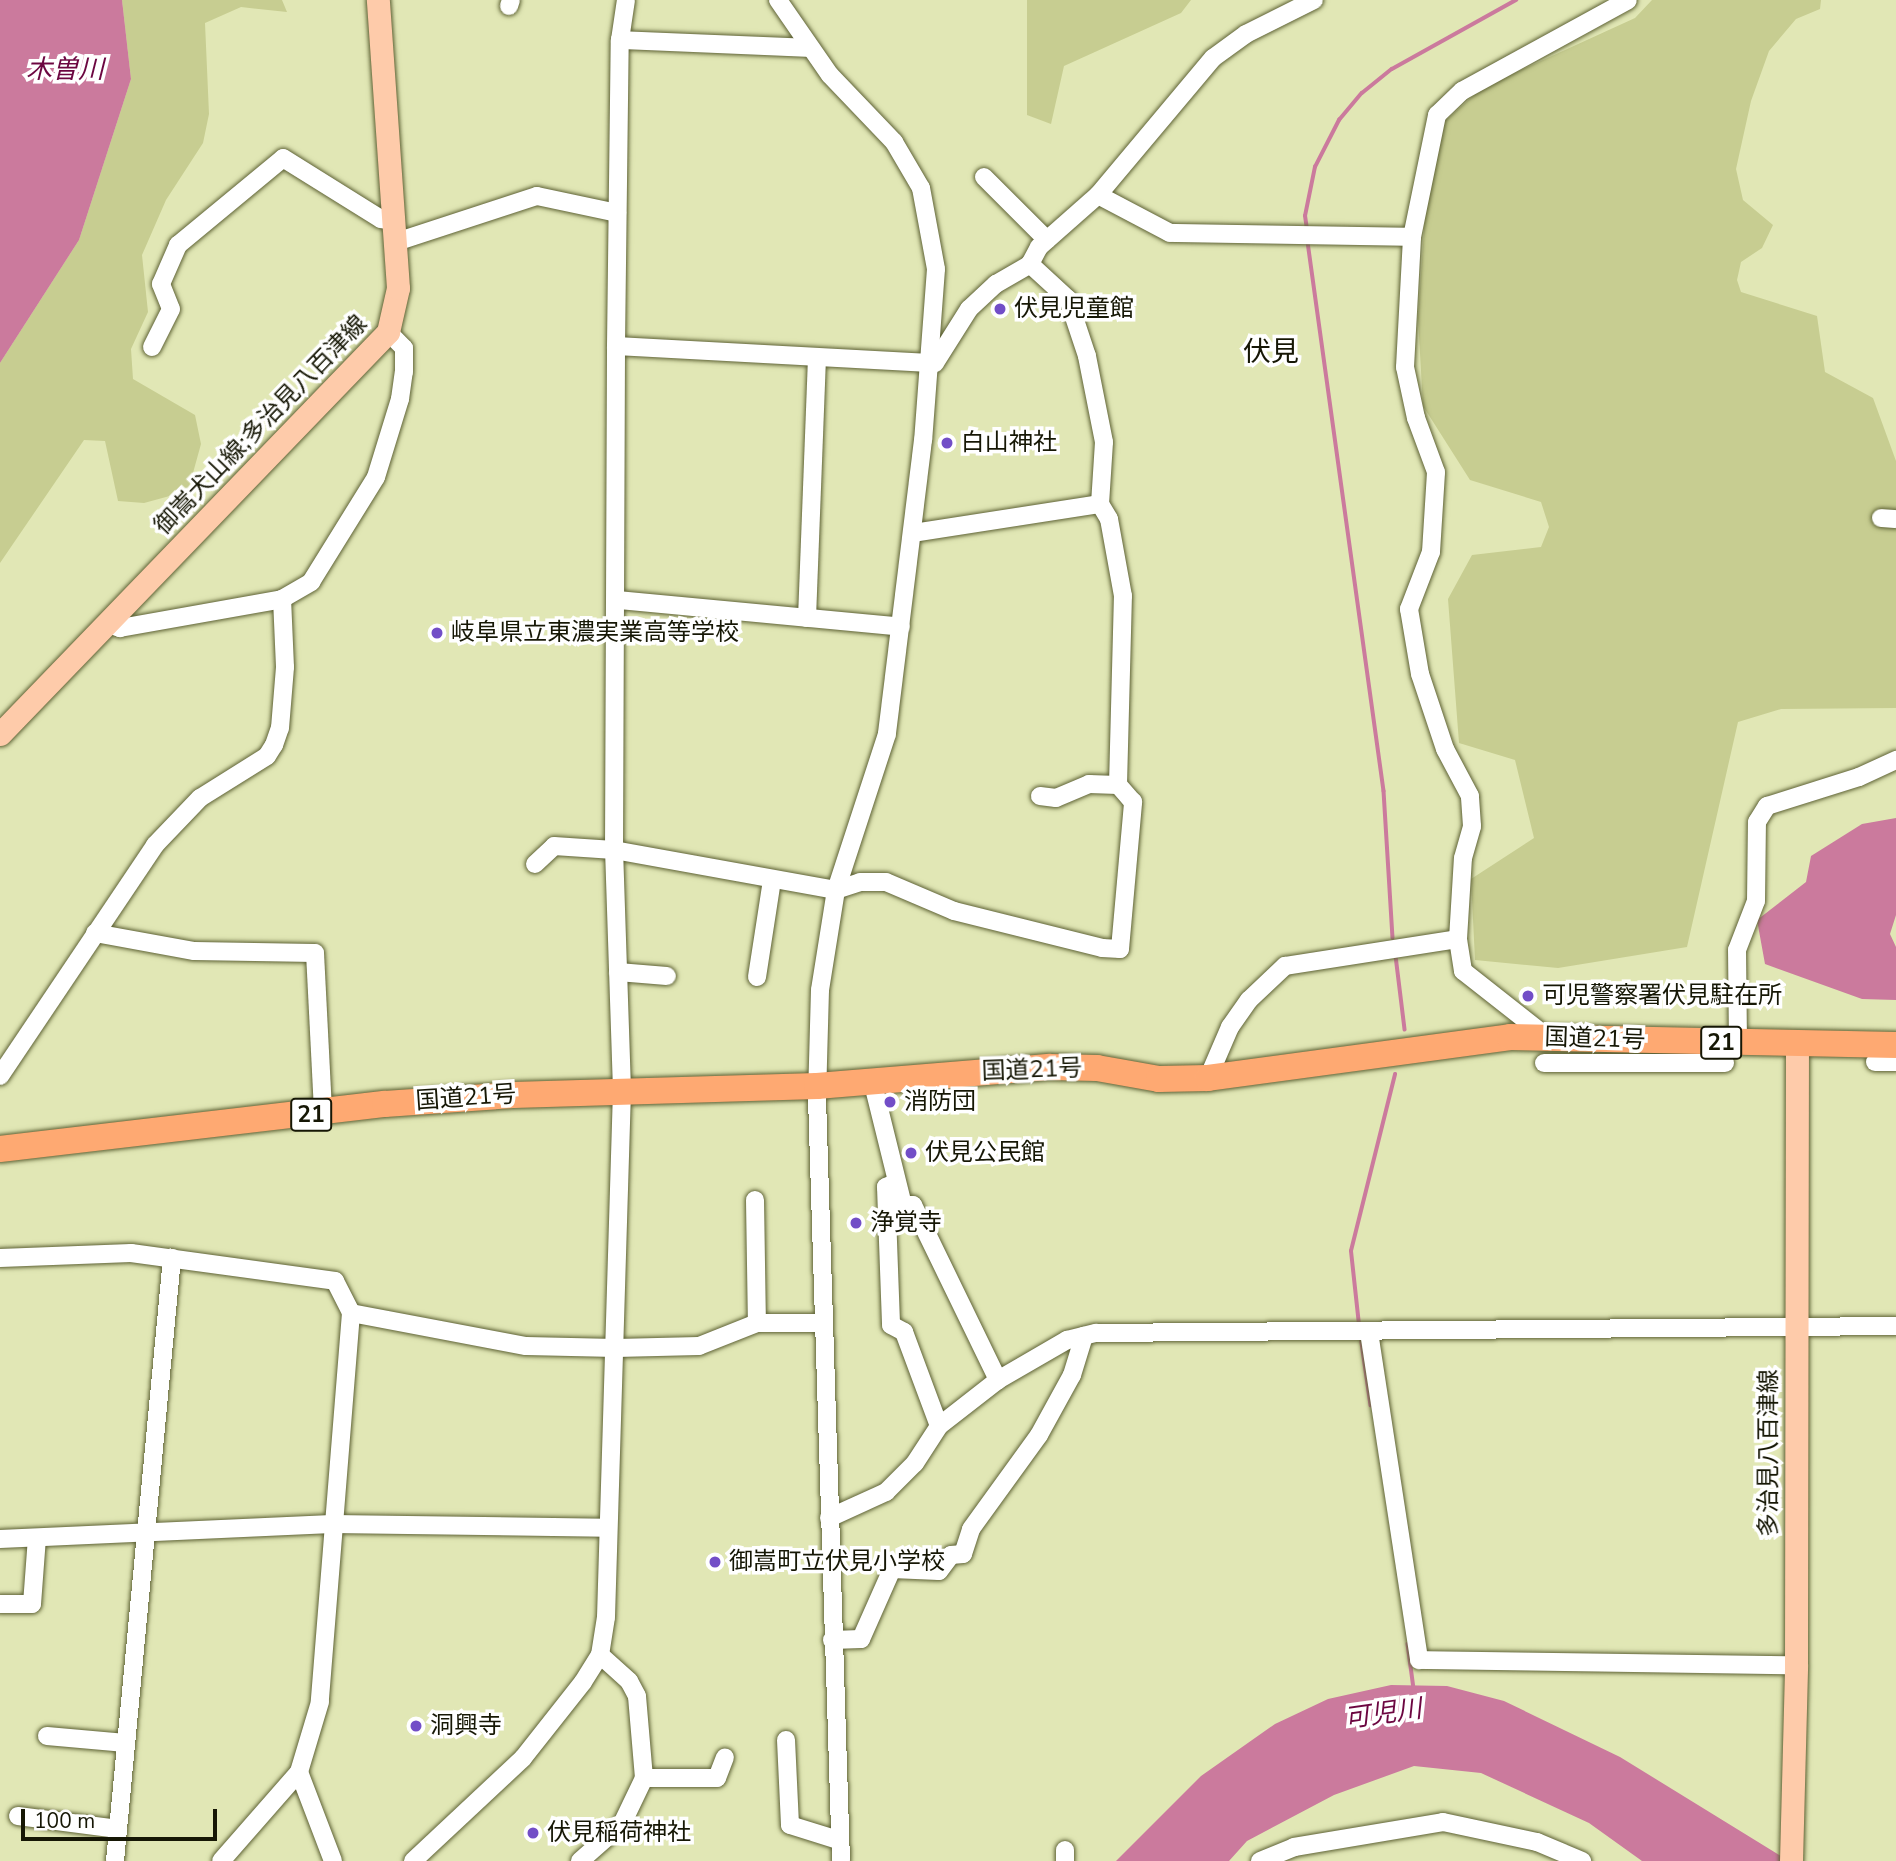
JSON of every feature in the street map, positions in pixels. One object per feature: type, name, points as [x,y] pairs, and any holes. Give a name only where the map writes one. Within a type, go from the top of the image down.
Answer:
[{"type":"highway","name":"国道21号","points":[[0,1149],[436,1100],[622,1090],[817,1086],[1050,1067],[1097,1068],[1159,1079],[1208,1078],[1472,1040],[1546,1050],[1732,1053],[1797,1045],[1896,1045]]},
{"type":"main road","name":"御嵩犬山線;多治見八百津線","points":[[0,734],[356,370],[388,332],[398,288],[379,0]]},
{"type":"main road","name":"多治見八百津線","points":[[1791,1861],[1796,1665],[1797,1045]]},
{"type":"street","points":[[413,1861],[523,1758],[600,1655],[606,1617],[606,1528],[617,1348],[622,1090],[614,850],[618,600],[617,213],[620,40],[626,0]]},
{"type":"street","points":[[778,0],[809,48],[894,142],[921,188],[936,269],[913,533],[887,734],[836,890],[820,990],[817,1086],[838,1840],[841,1861]]},
{"type":"street","points":[[616,346],[934,363],[981,296],[1030,264],[1047,240],[1098,195],[1213,58],[1246,34],[1314,0]]},
{"type":"street","points":[[1546,1050],[1463,971],[1458,939],[1463,858],[1472,826],[1470,796],[1445,750],[1424,686],[1409,609],[1431,552],[1436,472],[1416,418],[1405,367],[1412,236],[1437,115],[1462,91],[1628,0]]},
{"type":"street","points":[[620,40],[809,48]]},
{"type":"street","points":[[152,347],[171,309],[161,284],[178,244],[283,158],[396,231],[537,197],[617,213]]},
{"type":"street","points":[[984,177],[1047,240]]},
{"type":"street","points":[[1098,195],[1170,233],[1412,236]]},
{"type":"street","points":[[535,864],[554,846],[614,850],[836,890],[860,882],[886,882],[954,911],[1102,948],[1120,949],[1125,937],[1133,802],[1118,785],[1123,596],[1109,519],[1100,504],[1104,442],[1087,356],[1068,299],[1030,264]]},
{"type":"street","points":[[106,623],[120,628],[282,599],[311,582],[376,477],[400,399],[404,372],[404,348],[388,332]]},
{"type":"street","points":[[807,618],[817,358]]},
{"type":"street","points":[[913,533],[1100,504]]},
{"type":"street","points":[[0,1076],[95,933],[176,822],[200,798],[267,756],[274,745],[280,729],[285,667],[282,599]]},
{"type":"street","points":[[618,600],[901,627]]},
{"type":"street","points":[[1732,1053],[1737,950],[1756,901],[1757,822],[1767,806],[1859,777],[1896,760]]},
{"type":"street","points":[[1040,796],[1056,798],[1088,784],[1118,785]]},
{"type":"street","points":[[757,977],[772,880]]},
{"type":"street","points":[[95,933],[194,951],[315,953],[323,1113]]},
{"type":"street","points":[[1208,1078],[1243,1009],[1285,966],[1458,939]]},
{"type":"street","points":[[618,972],[667,976]]},
{"type":"street","points":[[1875,1062],[1896,1062]]},
{"type":"street","points":[[872,1080],[895,1183],[903,1205],[913,1205],[998,1380]]},
{"type":"street","points":[[895,1183],[886,1187],[891,1325],[904,1332],[939,1426]]},
{"type":"street","points":[[755,1200],[757,1323]]},
{"type":"street","points":[[0,1258],[131,1253],[335,1281],[351,1313],[332,1524],[320,1702],[299,1772],[221,1861]]},
{"type":"street","points":[[115,1861],[172,1258]]},
{"type":"street","points":[[351,1313],[526,1346],[617,1348],[699,1346],[757,1323],[824,1323]]},
{"type":"street","points":[[829,1518],[886,1492],[915,1463],[939,1426],[998,1380],[1067,1340],[1084,1336],[1896,1326]]},
{"type":"street","points":[[1369,1332],[1419,1660],[1796,1665]]},
{"type":"street","points":[[832,1640],[861,1639],[892,1569],[939,1572],[951,1555],[963,1554],[971,1529],[1040,1435],[1072,1375],[1084,1336]]},
{"type":"street","points":[[0,1539],[332,1524],[606,1528]]},
{"type":"street","points":[[0,1604],[32,1604],[37,1538]]},
{"type":"street","points":[[580,1861],[622,1824],[645,1778],[637,1696],[629,1681],[600,1655]]},
{"type":"street","points":[[47,1735],[126,1743]]},
{"type":"street","points":[[786,1740],[790,1825],[838,1840]]},
{"type":"street","points":[[645,1778],[718,1778],[724,1757]]},
{"type":"street","points":[[299,1772],[333,1861]]},
{"type":"street","points":[[18,1816],[118,1829]]},
{"type":"street","points":[[1260,1861],[1294,1847],[1443,1822],[1537,1842],[1582,1861]]},
{"type":"green space","points":[[122,0],[282,0],[287,12],[241,7],[205,23],[209,114],[203,143],[166,200],[142,255],[148,312],[131,349],[133,379],[195,415],[201,444],[188,491],[144,503],[118,501],[105,441],[84,440],[0,563],[0,363],[79,240],[131,79]]},
{"type":"green space","points":[[1027,0],[1191,0],[1181,13],[1064,66],[1051,124],[1027,115]]},
{"type":"green space","points":[[1652,0],[1821,0],[1820,9],[1796,19],[1769,51],[1751,101],[1736,169],[1743,200],[1773,225],[1762,248],[1741,262],[1737,280],[1741,292],[1817,316],[1825,372],[1873,398],[1896,461],[1896,708],[1781,709],[1738,722],[1687,947],[1558,968],[1475,960],[1471,879],[1534,838],[1515,760],[1459,743],[1448,599],[1472,555],[1541,547],[1549,527],[1541,502],[1470,480],[1423,406],[1418,318],[1425,216],[1444,122],[1482,88],[1635,18]]},
{"type":"water","name":"木曽川","points":[[0,0],[122,0],[131,79],[79,240],[0,363]]},
{"type":"water","points":[[1896,818],[1896,915],[1890,934],[1896,947],[1896,1000],[1862,999],[1765,964],[1757,920],[1806,882],[1811,856],[1862,824]]},
{"type":"water","name":"可児川","points":[[1391,1685],[1447,1686],[1504,1701],[1620,1757],[1789,1861],[1642,1861],[1589,1823],[1481,1773],[1414,1766],[1334,1795],[1247,1841],[1229,1861],[1116,1861],[1201,1776],[1275,1724],[1328,1699]]},
{"type":"waterway","points":[[1307,230],[1305,216],[1315,167],[1339,120],[1362,93],[1392,69],[1516,0]]},
{"type":"waterway","points":[[1308,242],[1384,791],[1393,938]]},
{"type":"waterway","points":[[1396,956],[1405,1029]]},
{"type":"waterway","points":[[1359,1325],[1351,1251],[1395,1074]]},
{"type":"waterway","points":[[1361,1336],[1371,1405]]},
{"type":"waterway","name":"可児川","points":[[1408,1644],[1414,1689]]},
{"type":"place","name":"伏見児童館","points":[[1000,309]]},
{"type":"place","name":"白山神社","points":[[947,443]]},
{"type":"place","name":"岐阜県立東濃実業高等学校","points":[[437,633]]},
{"type":"place","name":"可児警察署伏見駐在所","points":[[1528,996]]},
{"type":"place","name":"消防団","points":[[890,1102]]},
{"type":"place","name":"伏見公民館","points":[[911,1153]]},
{"type":"place","name":"浄覚寺","points":[[856,1223]]},
{"type":"place","name":"御嵩町立伏見小学校","points":[[715,1562]]},
{"type":"place","name":"洞興寺","points":[[416,1726]]},
{"type":"place","name":"伏見稲荷神社","points":[[533,1833]]},
{"type":"district","name":"伏見","points":[[1271,352]]}]
